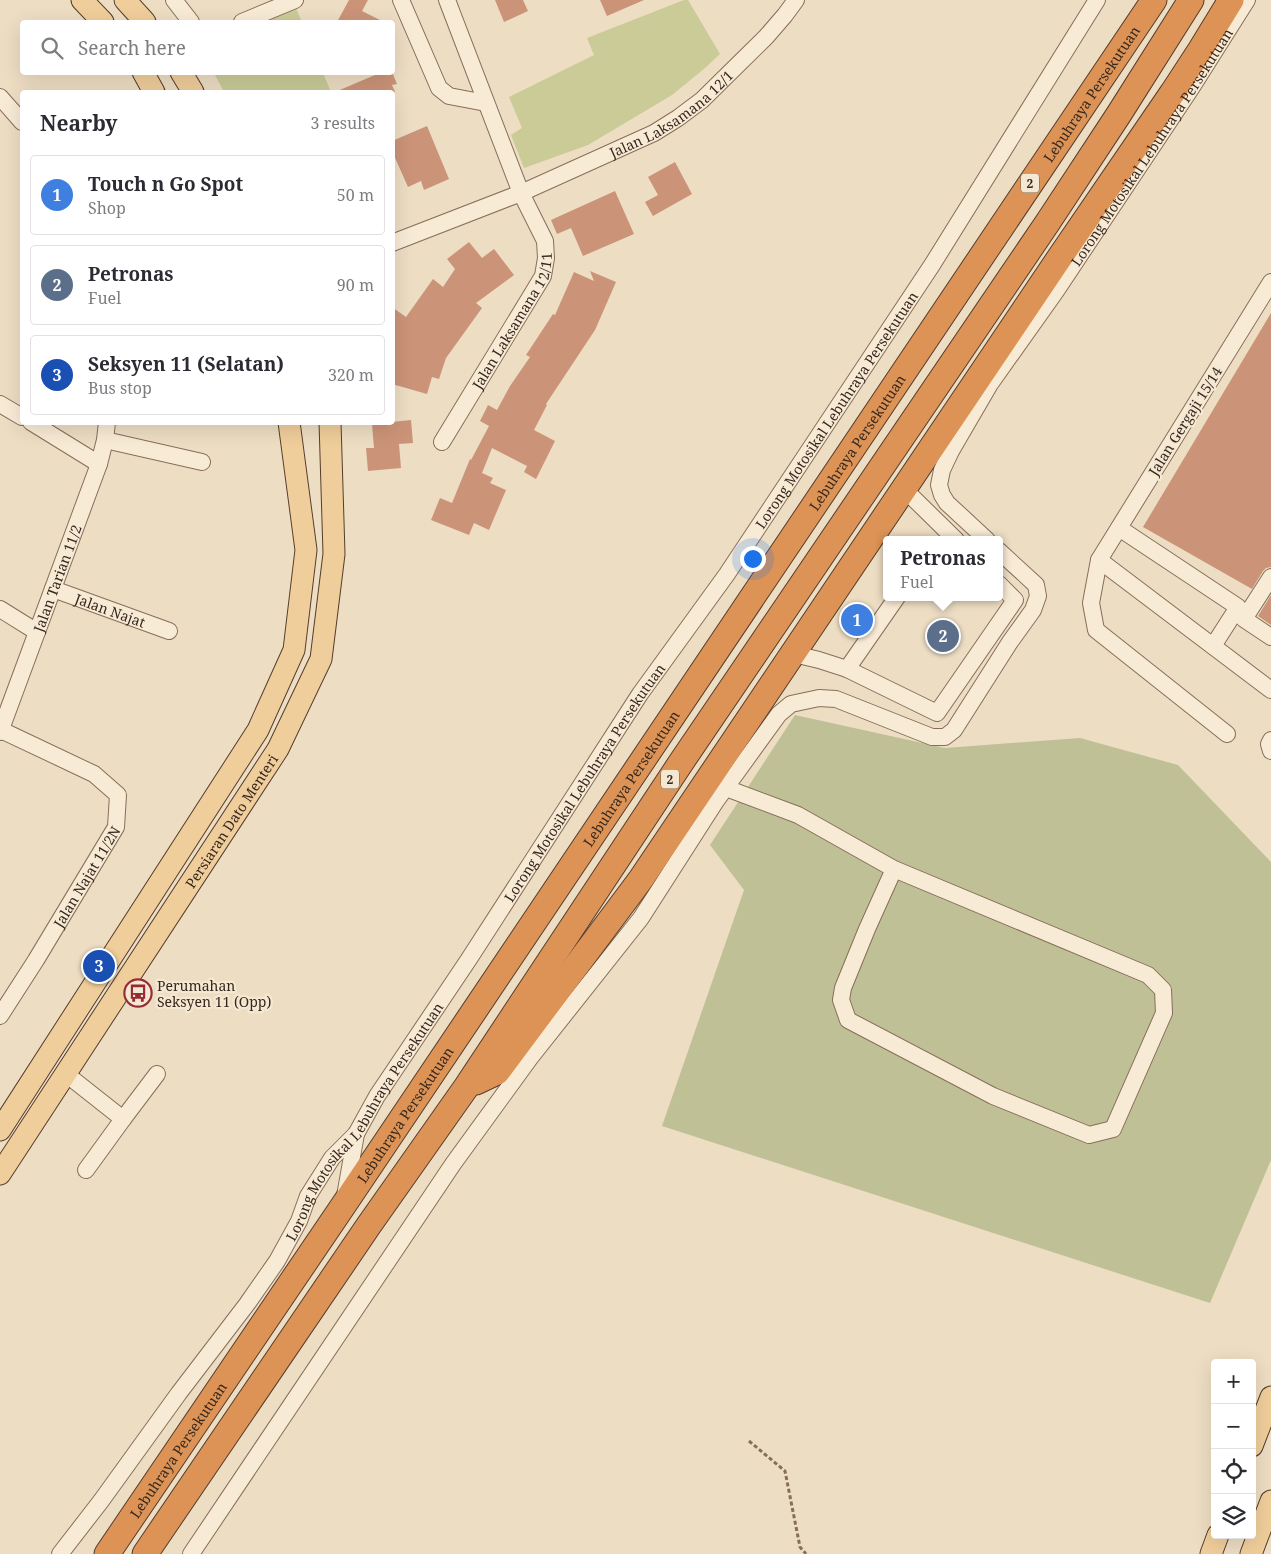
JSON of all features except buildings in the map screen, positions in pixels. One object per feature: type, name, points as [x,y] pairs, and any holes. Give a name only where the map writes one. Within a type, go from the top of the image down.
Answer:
[{"type":"highway","name":"Lebuhraya Persekutuan","points":[[106,1554],[343,1206],[1154,0]]},
{"type":"highway","name":"2","points":[[145,1554],[369,1225],[467,1086],[680,764],[1059,205],[1191,0]]},
{"type":"highway","points":[[1201,49],[1221,0]]},
{"type":"highway","points":[[467,1086],[497,1072],[641,879],[718,782],[794,654],[1201,49],[1231,0]]},
{"type":"main road","points":[[82,0],[101,20]]},
{"type":"main road","points":[[125,0],[143,20]]},
{"type":"main road","points":[[145,75],[153,90]]},
{"type":"main road","points":[[182,75],[192,90]]},
{"type":"main road","name":"Persiaran Dato Menteri","points":[[0,1130],[258,730],[294,650],[306,550],[288,425]]},
{"type":"main road","name":"Persiaran Dato Menteri","points":[[0,1174],[278,749],[321,659],[334,554],[330,425]]},
{"type":"main road","points":[[1256,1436],[1271,1397]]},
{"type":"main road","points":[[1251,1554],[1271,1501]]},
{"type":"main road","points":[[1211,1554],[1217,1539]]},
{"type":"street","points":[[174,0],[189,20]]},
{"type":"street","points":[[247,20],[295,0]]},
{"type":"street","points":[[401,0],[438,88],[449,96],[486,102]]},
{"type":"street","points":[[447,0],[521,193]]},
{"type":"street","name":"Jalan Laksamana 12/1","points":[[395,242],[521,193],[654,133],[702,100],[766,37],[796,0]]},
{"type":"street","name":"Lorong Motosikal Lebuhraya Persekutuan","points":[[60,1554],[277,1261],[299,1222],[308,1196],[332,1158],[356,1134],[377,1096],[469,959],[640,694],[727,574],[932,265],[1097,0]]},
{"type":"street","name":"Lorong Motosikal Lebuhraya Persekutuan","points":[[983,536],[942,495],[940,485],[942,470],[951,451],[990,384],[1056,291],[1176,112],[1247,0]]},
{"type":"street","points":[[0,97],[20,120]]},
{"type":"street","name":"Jalan Laksamana 12/11","points":[[442,442],[543,276],[546,258],[545,240],[521,193]]},
{"type":"street","name":"Jalan Gergaji 15/14","points":[[1227,734],[1096,630],[1091,603],[1099,560],[1271,282]]},
{"type":"street","points":[[0,404],[20,416]]},
{"type":"street","points":[[36,425],[99,464]]},
{"type":"street","name":"Jalan Tarian 11/2","points":[[0,731],[99,464],[107,425]]},
{"type":"street","points":[[105,440],[202,462]]},
{"type":"street","points":[[904,489],[946,536]]},
{"type":"street","points":[[1119,528],[1238,607],[1212,646]]},
{"type":"street","points":[[191,1554],[453,1164],[530,1058],[641,918],[718,782],[779,714],[791,704],[819,698],[836,699],[932,737],[945,737],[954,730],[1032,610],[1038,596],[1036,586],[1003,555]]},
{"type":"street","points":[[1099,560],[1271,690]]},
{"type":"street","points":[[1271,577],[1244,619],[1271,638]]},
{"type":"street","points":[[794,654],[847,669],[937,713],[1015,600],[1003,588]]},
{"type":"street","name":"Jalan Najat","points":[[53,589],[169,631]]},
{"type":"street","points":[[847,669],[895,601]]},
{"type":"street","points":[[0,609],[37,632]]},
{"type":"street","points":[[993,632],[1010,642]]},
{"type":"street","name":"Jalan Najat 11/2N","points":[[0,731],[94,774],[118,796],[116,827],[0,1016]]},
{"type":"street","points":[[1271,740],[1269,744],[1271,752]]},
{"type":"street","points":[[718,782],[798,815],[894,869],[1148,975],[1163,990],[1164,1013],[1113,1129],[1089,1135],[993,1096],[848,1020],[840,1000],[843,988],[894,869]]},
{"type":"street","points":[[66,1074],[123,1118]]},
{"type":"street","points":[[86,1170],[156,1074]]},
{"type":"street","points":[[343,1206],[356,1134]]},
{"type":"path","points":[[749,1441],[785,1472],[800,1547],[806,1554]]},
{"type":"green space","points":[[688,0],[720,54],[672,95],[588,145],[524,168],[511,135],[522,128],[509,97],[594,55],[587,38]]},
{"type":"green space","points":[[296,8],[301,20],[269,20]]},
{"type":"green space","points":[[215,75],[324,75],[330,90],[223,90]]},
{"type":"green space","points":[[795,715],[945,748],[1080,738],[1178,765],[1271,862],[1271,1160],[1210,1303],[662,1126],[744,890],[710,845]]},
{"type":"place","name":"Touch n Go Spot","points":[[857,620]]},
{"type":"place","name":"Petronas","points":[[943,636]]},
{"type":"place","name":"Seksyen 11 (Selatan)","points":[[99,966]]},
{"type":"place","name":"Perumahan Seksyen 11 (Opp)","points":[[138,993]]}]
